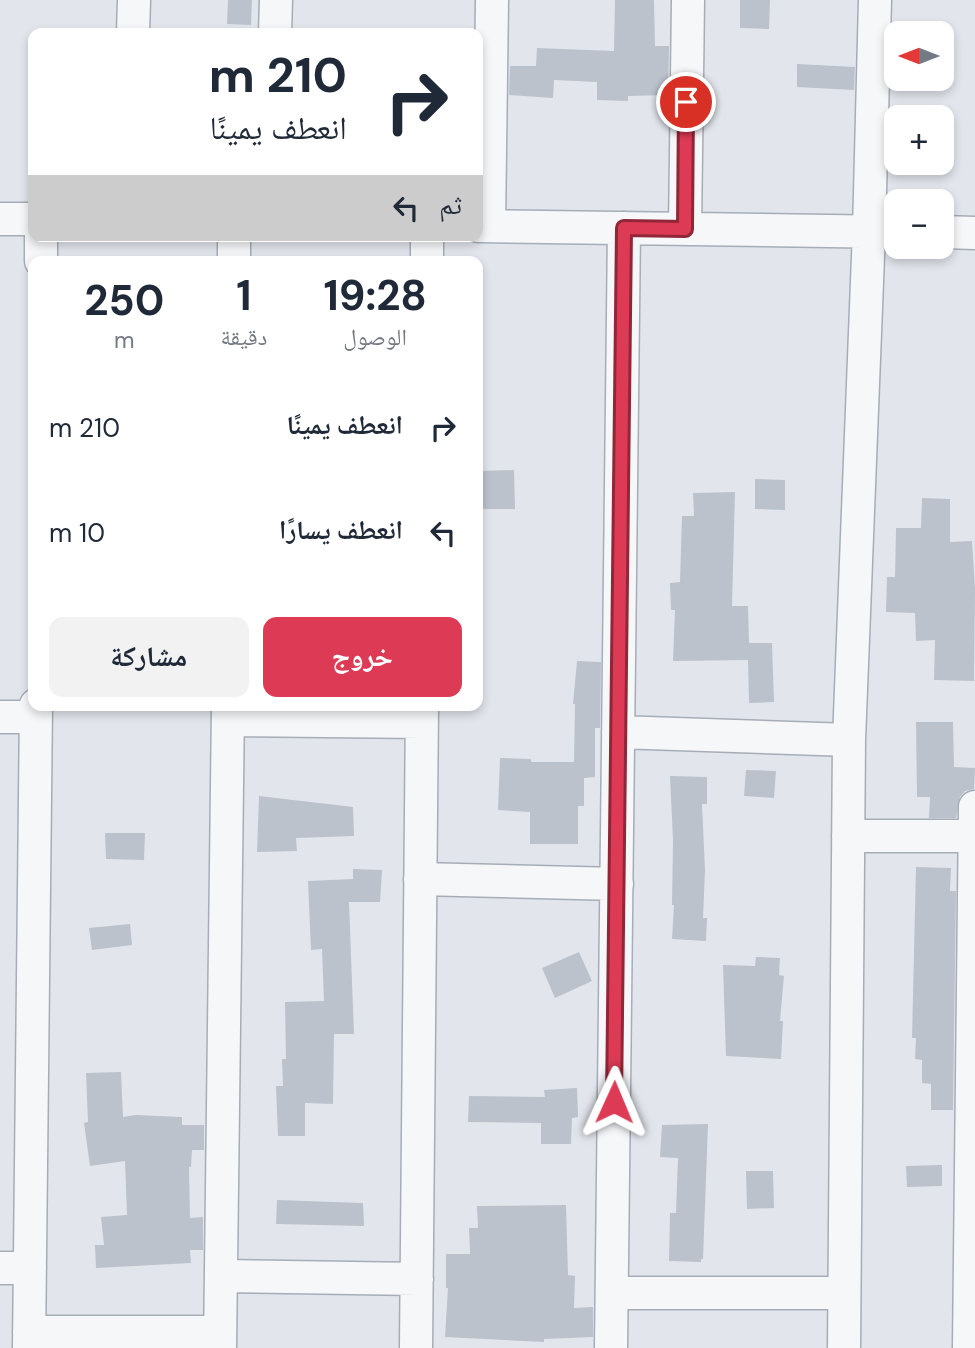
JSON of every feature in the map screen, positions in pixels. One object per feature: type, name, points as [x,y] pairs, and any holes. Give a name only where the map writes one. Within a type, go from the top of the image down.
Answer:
[{"type":"street","points":[[133,28],[134,0]]},
{"type":"street","points":[[275,28],[276,0]]},
{"type":"street","points":[[492,0],[483,226],[883,232]]},
{"type":"street","points":[[685,229],[688,0]]},
{"type":"street","points":[[844,1348],[849,740],[883,232],[875,0]]},
{"type":"street","points":[[0,219],[28,219]]},
{"type":"street","points":[[611,1348],[624,228]]},
{"type":"street","points":[[954,232],[975,233]]},
{"type":"street","points":[[0,717],[36,711],[15,1268],[29,1340],[220,1340],[223,1276],[228,713],[421,713],[416,1348]]},
{"type":"street","points":[[618,732],[849,740]]},
{"type":"street","points":[[969,1348],[975,807]]},
{"type":"street","points":[[848,836],[975,836]]},
{"type":"street","points":[[420,879],[617,884]]},
{"type":"street","points":[[223,1276],[417,1279]]},
{"type":"street","points":[[612,1293],[844,1293]]},
{"type":"building","points":[[228,0],[252,0],[251,25],[227,24]]},
{"type":"building","points":[[615,0],[654,0],[655,46],[669,46],[668,95],[628,96],[628,101],[597,100],[597,82],[554,80],[553,98],[509,95],[510,66],[536,66],[537,48],[614,51]]},
{"type":"building","points":[[740,0],[770,0],[769,29],[740,28]]},
{"type":"building","points":[[797,64],[855,67],[854,90],[797,87]]},
{"type":"building","points":[[514,470],[515,509],[483,509],[483,471]]},
{"type":"building","points":[[755,479],[785,480],[785,510],[755,509]]},
{"type":"building","points":[[735,492],[732,606],[748,606],[749,643],[772,643],[774,702],[749,703],[748,660],[673,661],[675,610],[671,610],[670,583],[680,582],[682,516],[694,516],[693,493]]},
{"type":"building","points":[[922,498],[950,499],[950,542],[972,541],[975,589],[974,681],[934,680],[935,640],[916,641],[915,613],[886,612],[887,577],[895,577],[896,528],[921,528]]},
{"type":"building","points":[[577,661],[601,662],[600,728],[595,728],[595,777],[584,778],[584,806],[578,806],[578,844],[530,844],[530,812],[498,810],[500,758],[531,759],[531,762],[574,762],[573,704]]},
{"type":"building","points":[[916,722],[953,722],[954,767],[975,768],[974,789],[965,791],[960,797],[956,818],[929,818],[930,797],[917,797]]},
{"type":"building","points":[[746,770],[776,771],[774,798],[744,796]]},
{"type":"building","points":[[670,776],[707,777],[707,804],[702,804],[705,870],[703,918],[707,918],[706,941],[672,939],[674,905]]},
{"type":"building","points":[[259,796],[353,807],[354,836],[296,838],[297,851],[257,852]]},
{"type":"building","points":[[105,833],[145,833],[144,860],[106,859]]},
{"type":"building","points":[[916,867],[951,868],[950,891],[956,891],[953,1110],[931,1110],[931,1084],[922,1083],[922,1060],[915,1059],[916,1038],[912,1038]]},
{"type":"building","points":[[353,869],[382,870],[380,902],[349,902],[354,1034],[334,1034],[333,1104],[305,1103],[305,1136],[278,1136],[276,1086],[283,1086],[282,1059],[286,1059],[285,1002],[324,1001],[322,949],[311,950],[308,881],[353,879]]},
{"type":"building","points":[[130,924],[132,945],[92,950],[89,928]]},
{"type":"building","points":[[579,952],[592,981],[555,998],[542,968]]},
{"type":"building","points":[[756,957],[780,958],[779,975],[784,976],[780,1021],[783,1021],[781,1059],[726,1056],[723,965],[755,966]]},
{"type":"building","points":[[121,1072],[123,1117],[182,1117],[182,1125],[204,1125],[204,1150],[192,1150],[189,1167],[190,1218],[203,1217],[203,1250],[190,1250],[191,1263],[96,1268],[95,1245],[104,1245],[101,1217],[127,1215],[125,1161],[90,1166],[84,1123],[88,1122],[86,1073]]},
{"type":"building","points":[[577,1088],[578,1117],[572,1118],[571,1144],[541,1144],[541,1123],[468,1122],[469,1096],[545,1097],[544,1090]]},
{"type":"building","points":[[708,1124],[703,1259],[701,1262],[669,1261],[670,1213],[676,1213],[678,1158],[660,1157],[662,1125]]},
{"type":"building","points":[[942,1165],[942,1186],[907,1187],[906,1166]]},
{"type":"building","points":[[746,1171],[773,1171],[774,1208],[747,1209]]},
{"type":"building","points":[[277,1200],[363,1203],[364,1226],[276,1224]]},
{"type":"building","points":[[566,1205],[568,1275],[575,1276],[574,1308],[593,1307],[593,1337],[544,1339],[544,1342],[445,1337],[448,1288],[446,1254],[470,1254],[469,1228],[478,1228],[477,1206]]},
{"type":"route","points":[[614,1102],[624,228],[685,229],[686,102]]}]
